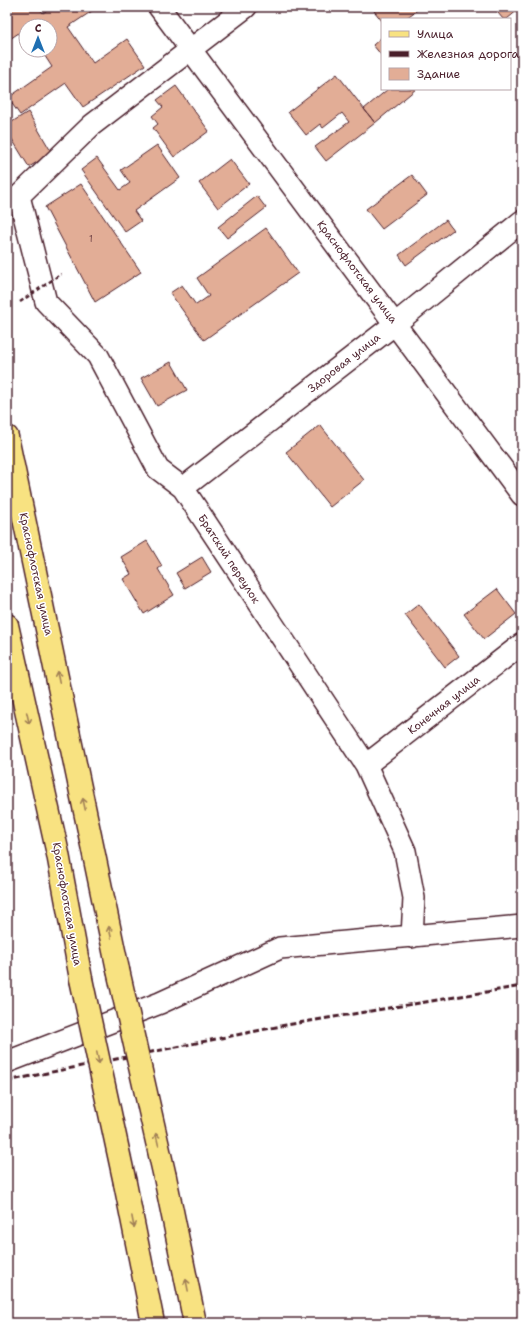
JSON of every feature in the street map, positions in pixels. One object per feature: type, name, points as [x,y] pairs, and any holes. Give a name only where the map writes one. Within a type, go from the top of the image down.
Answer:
[{"type":"main road","name":"Краснофлотская улица","points":[[7,436],[118,970],[165,1177],[195,1323]]},
{"type":"main road","name":"Краснофлотская улица","points":[[7,625],[58,854],[80,979],[125,1183],[153,1323]]},
{"type":"street","name":"Краснофлотская улица","points":[[159,7],[522,495]]},
{"type":"street","points":[[191,49],[246,7]]},
{"type":"street","name":"Братский переулок","points":[[191,49],[92,125],[19,196],[46,302],[98,356],[158,469],[183,488],[366,765],[405,851],[414,898],[412,936]]},
{"type":"street","name":"Здоровая улица","points":[[183,488],[395,324],[522,221]]},
{"type":"street","name":"Конечная улица","points":[[366,765],[522,644]]},
{"type":"street","points":[[7,1062],[160,1003],[280,948],[522,926]]},
{"type":"path","points":[[20,302],[61,274]]},
{"type":"building","points":[[7,7],[38,7],[43,13],[52,7],[93,7],[95,9],[68,27],[93,63],[127,39],[145,65],[83,107],[66,83],[20,115],[8,98],[52,67],[46,58],[58,58],[58,18],[18,18],[18,33],[7,41]]},
{"type":"building","points":[[371,7],[421,7],[406,18],[381,18],[381,20]]},
{"type":"building","points":[[493,7],[515,7],[518,10],[508,18],[502,18]]},
{"type":"building","points":[[381,38],[381,55],[373,45]]},
{"type":"building","points":[[337,74],[375,123],[326,161],[315,147],[349,122],[342,113],[323,128],[320,124],[306,135],[288,112]]},
{"type":"building","points":[[176,86],[209,131],[174,157],[153,128],[158,124],[152,116],[163,107],[157,100]]},
{"type":"building","points":[[387,90],[415,90],[375,123],[364,109]]},
{"type":"building","points":[[28,112],[52,153],[29,167],[7,131],[7,125]]},
{"type":"building","points":[[157,145],[180,178],[134,211],[141,221],[125,232],[81,170],[97,158],[120,190],[130,183],[121,170]]},
{"type":"building","points":[[230,159],[249,184],[218,208],[199,183]]},
{"type":"building","points":[[412,175],[427,195],[382,229],[366,209]]},
{"type":"building","points":[[81,184],[141,272],[95,302],[45,207]]},
{"type":"building","points":[[257,196],[266,208],[227,238],[218,227]]},
{"type":"building","points":[[446,220],[453,230],[406,265],[399,255]]},
{"type":"building","points":[[266,228],[298,273],[204,340],[170,293],[182,285],[196,305],[209,296],[197,278]]},
{"type":"building","points":[[171,362],[187,390],[157,406],[141,378]]},
{"type":"building","points":[[320,425],[364,480],[330,507],[286,452]]},
{"type":"building","points":[[147,541],[162,566],[158,569],[174,595],[144,614],[123,579],[131,574],[121,557]]},
{"type":"building","points":[[202,557],[211,572],[185,588],[176,573]]},
{"type":"building","points":[[497,589],[516,614],[484,639],[464,614]]},
{"type":"building","points":[[419,604],[459,656],[445,667],[405,615]]},
{"type":"railway","points":[[7,1081],[286,1025],[522,986]]}]
